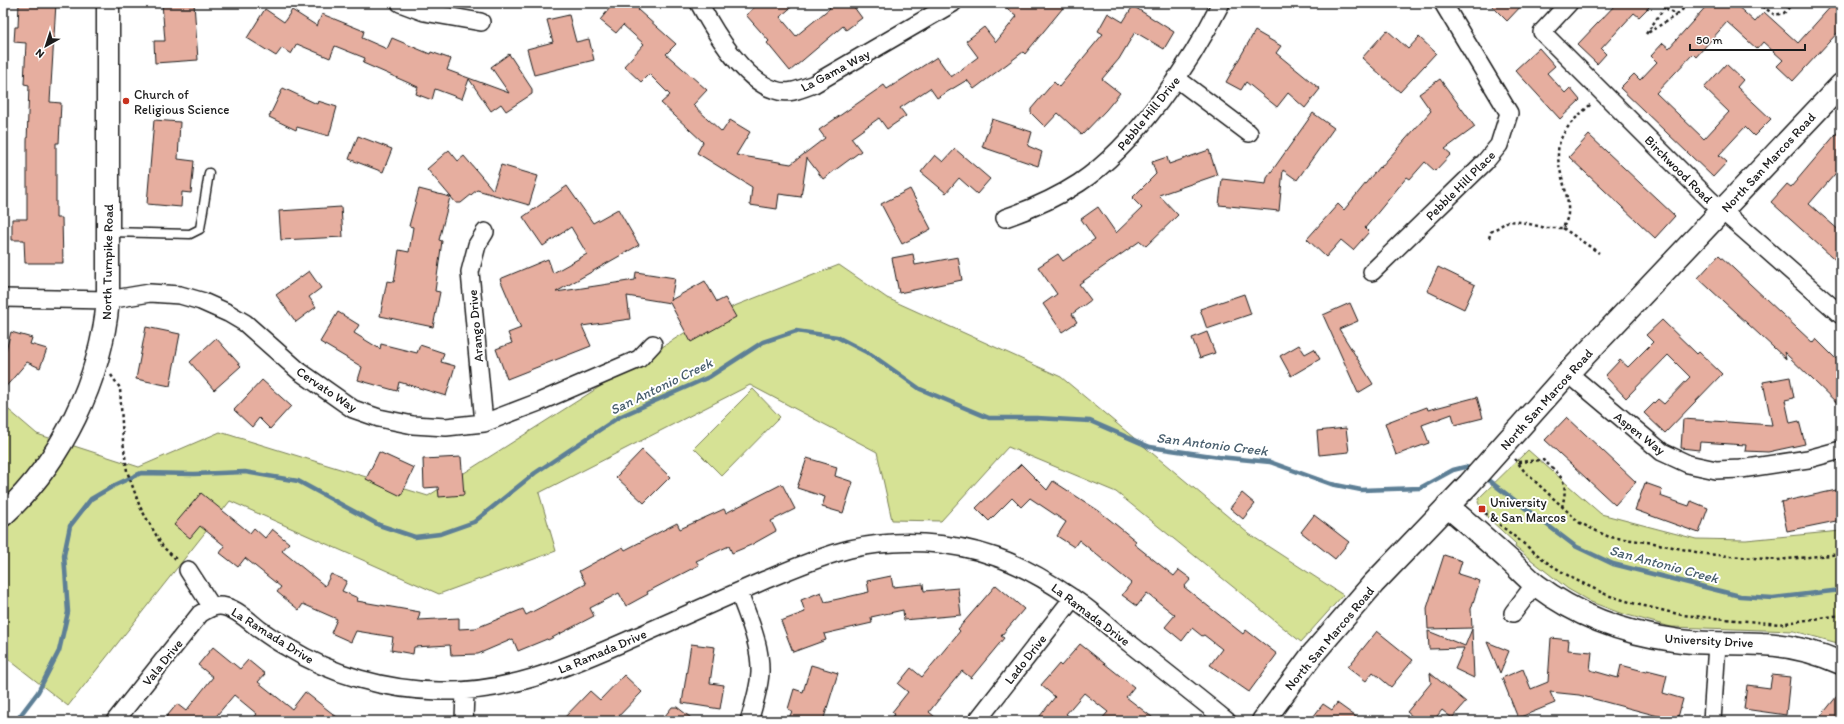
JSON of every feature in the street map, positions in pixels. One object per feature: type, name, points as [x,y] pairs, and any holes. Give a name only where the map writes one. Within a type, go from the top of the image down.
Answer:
[{"type":"street","name":"North Turnpike Road","points":[[3,515],[32,485],[50,460],[70,426],[88,389],[106,326],[108,300],[108,3]]},
{"type":"street","points":[[400,3],[424,12],[481,22]]},
{"type":"street","name":"La Gama Way","points":[[699,3],[716,34],[724,45],[758,82],[776,91],[795,92],[814,84],[953,3]]},
{"type":"street","name":"Pebble Hill Drive","points":[[1005,218],[1034,208],[1079,182],[1112,157],[1142,124],[1176,78],[1221,3]]},
{"type":"street","name":"Pebble Hill Place","points":[[1372,272],[1485,162],[1499,145],[1509,113],[1442,3]]},
{"type":"street","name":"Birchwood Road","points":[[1569,3],[1542,32],[1722,212],[1841,315]]},
{"type":"street","points":[[1176,78],[1249,133]]},
{"type":"street","name":"North San Marcos Road","points":[[1263,721],[1312,654],[1373,584],[1469,484],[1568,373],[1841,85]]},
{"type":"street","name":"Arango Drive","points":[[484,423],[470,272],[477,245],[485,232]]},
{"type":"street","name":"Cervato Way","points":[[3,298],[108,300],[150,292],[180,295],[201,301],[228,313],[245,323],[299,371],[353,409],[379,418],[413,425],[446,427],[484,423],[539,402],[633,362],[639,359],[653,344]]},
{"type":"street","name":"Aspen Way","points":[[1568,373],[1662,452],[1688,464],[1716,470],[1741,469],[1808,459],[1841,450]]},
{"type":"street","name":"University Drive","points":[[1447,506],[1535,584],[1567,606],[1594,620],[1630,632],[1675,641],[1717,644],[1763,644],[1792,647],[1816,653],[1841,663]]},
{"type":"street","name":"La Ramada Drive","points":[[212,607],[223,606],[234,609],[261,630],[289,648],[336,671],[362,680],[399,687],[437,691],[465,690],[516,683],[547,675],[800,565],[850,549],[874,545],[926,543],[959,547],[996,557],[1030,572],[1073,598],[1227,721]]},
{"type":"street","points":[[188,570],[212,607]]},
{"type":"street","points":[[1512,613],[1535,584]]},
{"type":"street","points":[[739,592],[758,648],[760,672],[757,696],[748,721]]},
{"type":"street","name":"Lado Drive","points":[[977,721],[1073,598]]},
{"type":"street","name":"Vala Drive","points":[[115,721],[200,614],[212,607]]},
{"type":"street","points":[[1712,721],[1717,644]]},
{"type":"street","points":[[464,721],[465,690]]},
{"type":"lane","points":[[108,232],[190,234],[200,229],[209,173]]},
{"type":"path","points":[[1663,3],[1670,12],[1678,14]]},
{"type":"path","points":[[1665,7],[1646,34],[1678,14],[1689,3]]},
{"type":"path","points":[[1757,3],[1774,15],[1784,13],[1793,3]]},
{"type":"path","points":[[1563,228],[1568,214],[1565,188],[1558,169],[1557,149],[1565,130],[1602,93]]},
{"type":"path","points":[[1489,238],[1491,232],[1508,221],[1521,222],[1546,228],[1563,228],[1599,253]]},
{"type":"path","points":[[98,356],[120,388],[122,440],[127,471],[140,507],[163,547],[188,570]]},
{"type":"path","points":[[1498,452],[1518,462],[1525,472],[1580,523],[1609,537],[1705,554],[1776,560],[1841,554]]},
{"type":"path","points":[[1518,462],[1543,460],[1560,475],[1566,492],[1562,507]]},
{"type":"path","points":[[1481,511],[1489,514],[1548,563],[1572,578],[1607,595],[1636,604],[1682,615],[1779,624],[1841,615]]},
{"type":"green space","points":[[839,265],[887,298],[1061,377],[1249,534],[1343,595],[1301,642],[1116,492],[1008,447],[941,521],[892,520],[877,452],[750,385],[539,493],[556,551],[439,594],[230,501],[68,706],[3,655],[3,405],[37,434],[139,467],[220,432],[428,496],[714,314]]},
{"type":"green space","points":[[753,389],[780,417],[722,476],[694,448]]},
{"type":"green space","points":[[1528,450],[1601,514],[1696,539],[1746,540],[1841,531],[1841,644],[1794,631],[1671,627],[1620,613],[1591,602],[1568,589],[1515,547],[1516,544],[1487,517],[1488,511],[1480,506],[1478,502],[1480,497]]},
{"type":"building","points":[[19,3],[56,3],[50,102],[61,103],[59,143],[56,143],[56,218],[62,218],[63,263],[25,263],[24,240],[12,240],[12,219],[27,219],[29,85],[24,84],[26,43],[14,42],[15,27],[18,27]]},
{"type":"building","points":[[162,3],[194,3],[198,60],[155,63],[154,41],[165,41]]},
{"type":"building","points":[[614,3],[644,3],[638,10],[676,44],[666,54],[707,90],[693,105],[722,132],[730,120],[750,132],[736,155],[791,164],[825,138],[819,130],[884,85],[887,89],[937,57],[951,77],[978,57],[966,41],[984,27],[996,42],[1017,16],[1000,3],[1067,3],[1025,54],[1023,52],[974,89],[967,80],[937,98],[930,88],[900,108],[906,116],[887,129],[879,118],[851,138],[861,151],[823,179],[807,158],[801,197],[779,194],[777,209],[750,205],[752,187],[697,153],[703,142],[661,103],[670,95],[649,74],[641,82],[624,66],[644,44],[623,25],[616,33],[600,20]]},
{"type":"building","points":[[759,3],[796,3],[780,17],[796,36],[830,8],[826,3],[851,3],[862,18],[846,30],[843,26],[790,71],[767,43],[769,41],[746,15]]},
{"type":"building","points":[[1489,3],[1524,3],[1507,21]]},
{"type":"building","points":[[1617,3],[1653,3],[1639,17],[1634,13],[1601,49],[1606,54],[1597,64],[1577,45]]},
{"type":"building","points":[[1709,3],[1734,3],[1755,22],[1764,12],[1798,43],[1834,3],[1841,3],[1841,29],[1793,81],[1777,66],[1783,60],[1763,42],[1757,49],[1727,22],[1696,57],[1693,54],[1656,93],[1704,139],[1729,112],[1704,88],[1726,64],[1743,80],[1737,87],[1771,119],[1754,136],[1745,127],[1719,155],[1727,162],[1713,177],[1620,88],[1634,74],[1640,80],[1657,62],[1651,56],[1663,43],[1669,48]]},
{"type":"building","points":[[1133,6],[1174,32],[1164,49],[1135,32],[1119,59],[1102,79],[1120,93],[1106,110],[1082,135],[1058,113],[1045,127],[1031,113],[1031,109],[1054,82],[1059,87],[1103,34],[1098,31],[1108,13],[1123,22]]},
{"type":"building","points":[[265,9],[284,22],[292,10],[317,26],[322,14],[364,31],[362,38],[387,49],[392,38],[430,54],[431,52],[451,59],[447,70],[509,93],[491,67],[509,54],[532,89],[532,94],[506,111],[501,104],[491,111],[469,79],[462,99],[435,89],[432,100],[416,94],[418,87],[363,63],[365,58],[335,46],[330,58],[297,44],[291,54],[282,48],[276,56],[247,38]]},
{"type":"building","points":[[569,15],[576,42],[589,39],[594,60],[534,75],[527,49],[553,42],[547,20]]},
{"type":"building","points":[[1387,30],[1408,49],[1419,37],[1436,53],[1400,92],[1362,58]]},
{"type":"building","points":[[1255,31],[1281,46],[1276,53],[1320,89],[1305,108],[1288,93],[1277,107],[1246,82],[1241,90],[1226,82]]},
{"type":"building","points":[[1539,48],[1555,66],[1547,73],[1565,93],[1570,88],[1580,100],[1560,119],[1515,70]]},
{"type":"building","points":[[1440,79],[1475,127],[1445,149],[1451,154],[1435,171],[1425,162],[1410,179],[1407,177],[1365,228],[1369,232],[1353,250],[1341,240],[1326,257],[1307,239],[1338,204],[1344,210],[1379,167],[1380,168],[1431,111],[1419,94]]},
{"type":"building","points":[[283,88],[317,104],[318,101],[337,107],[329,136],[297,127],[296,130],[269,117]]},
{"type":"building","points":[[1313,113],[1334,128],[1297,180],[1283,170],[1279,211],[1219,205],[1222,179],[1266,184],[1267,178]]},
{"type":"building","points":[[992,119],[1032,132],[1028,146],[1042,152],[1038,166],[982,147]]},
{"type":"building","points":[[154,120],[180,122],[178,159],[194,161],[191,193],[182,192],[181,207],[147,204]]},
{"type":"building","points":[[1841,128],[1841,167],[1809,204],[1841,232],[1841,265],[1771,202],[1787,184],[1791,187]]},
{"type":"building","points":[[1589,135],[1675,216],[1655,238],[1569,157]]},
{"type":"building","points":[[358,136],[392,149],[383,172],[349,159]]},
{"type":"building","points":[[955,149],[990,179],[977,194],[959,178],[946,193],[921,172],[935,155],[943,162]]},
{"type":"building","points":[[449,150],[458,161],[464,156],[493,190],[501,165],[538,176],[529,205],[477,190],[461,203],[456,203],[427,169]]},
{"type":"building","points":[[1209,150],[1217,175],[1159,195],[1178,215],[1146,246],[1140,241],[1079,284],[1091,300],[1072,314],[1077,322],[1062,332],[1043,304],[1057,294],[1038,267],[1058,254],[1063,261],[1095,239],[1081,219],[1098,207],[1116,233],[1142,208],[1132,198],[1156,174],[1152,162],[1167,157],[1169,164]]},
{"type":"building","points":[[567,186],[593,223],[618,209],[639,245],[556,292],[635,280],[636,272],[675,278],[671,300],[705,281],[717,302],[725,298],[736,317],[691,342],[670,303],[627,296],[630,319],[582,326],[591,346],[507,379],[496,349],[512,343],[508,333],[521,328],[500,279],[548,259],[553,273],[587,254],[571,227],[543,246],[523,217]]},
{"type":"building","points":[[419,189],[450,197],[439,240],[442,241],[435,291],[440,292],[433,327],[380,316],[387,281],[394,282],[399,250],[409,252],[413,227],[409,226]]},
{"type":"building","points":[[910,189],[931,229],[902,244],[881,204]]},
{"type":"building","points":[[341,207],[343,237],[281,240],[279,211]]},
{"type":"building","points":[[913,254],[915,265],[958,257],[962,280],[899,293],[892,258]]},
{"type":"building","points":[[1719,255],[1813,343],[1816,339],[1841,364],[1841,407],[1784,352],[1786,359],[1698,278]]},
{"type":"building","points":[[1438,267],[1475,285],[1464,309],[1427,291]]},
{"type":"building","points":[[309,271],[321,288],[309,297],[316,307],[296,322],[276,295]]},
{"type":"building","points":[[1244,294],[1251,314],[1207,329],[1200,309]]},
{"type":"building","points":[[1350,303],[1358,321],[1339,329],[1373,384],[1358,393],[1323,315]]},
{"type":"building","points":[[338,312],[359,325],[354,333],[380,349],[381,344],[417,353],[420,345],[444,353],[441,362],[455,366],[446,396],[399,382],[397,391],[358,380],[362,367],[320,342]]},
{"type":"building","points":[[1662,320],[1697,354],[1699,352],[1722,374],[1665,433],[1644,413],[1658,399],[1664,404],[1690,377],[1668,355],[1626,398],[1605,376],[1620,360],[1628,367],[1653,342],[1646,335]]},
{"type":"building","points":[[146,327],[180,334],[170,386],[136,379]]},
{"type":"building","points":[[11,332],[32,338],[30,344],[47,349],[40,368],[27,362],[3,390],[3,353],[5,353]]},
{"type":"building","points":[[1207,332],[1215,353],[1200,358],[1192,338]]},
{"type":"building","points":[[216,338],[241,366],[214,390],[190,362]]},
{"type":"building","points":[[1299,345],[1305,354],[1314,349],[1320,359],[1291,376],[1280,356]]},
{"type":"building","points":[[1790,377],[1794,398],[1785,400],[1790,423],[1799,421],[1805,444],[1768,452],[1745,451],[1746,445],[1700,442],[1699,450],[1681,448],[1683,419],[1772,425],[1763,382]]},
{"type":"building","points":[[262,380],[291,406],[270,429],[259,418],[252,427],[234,410]]},
{"type":"building","points":[[1477,397],[1483,418],[1455,425],[1452,414],[1422,425],[1429,443],[1396,455],[1385,423],[1427,407],[1428,410]]},
{"type":"building","points":[[1567,417],[1636,482],[1615,505],[1545,440]]},
{"type":"building","points":[[1346,428],[1349,452],[1319,455],[1317,431]]},
{"type":"building","points":[[642,450],[670,477],[644,503],[616,477]]},
{"type":"building","points":[[379,452],[414,468],[401,496],[366,479]]},
{"type":"building","points":[[461,457],[464,495],[439,497],[438,487],[424,488],[423,459]]},
{"type":"building","points":[[807,458],[837,467],[835,476],[853,482],[843,513],[822,507],[825,497],[797,488]]},
{"type":"building","points":[[1021,464],[1047,490],[1053,481],[1099,511],[1136,541],[1134,544],[1174,576],[1179,570],[1191,579],[1184,587],[1243,634],[1246,630],[1277,654],[1249,692],[1210,665],[1222,649],[1192,628],[1182,641],[1165,627],[1175,615],[1147,593],[1137,606],[1122,595],[1131,583],[1079,540],[1074,547],[1057,536],[1066,522],[1030,498],[1021,507],[1012,498],[989,521],[976,508]]},
{"type":"building","points":[[1645,483],[1662,489],[1660,496],[1689,506],[1691,501],[1708,508],[1699,533],[1635,510]]},
{"type":"building","points":[[782,484],[795,509],[771,521],[776,531],[751,545],[732,553],[729,546],[696,561],[699,565],[647,592],[648,594],[626,606],[619,593],[590,608],[594,616],[548,640],[547,639],[518,651],[513,639],[478,654],[451,655],[450,645],[414,647],[413,654],[391,650],[393,637],[356,631],[351,642],[331,633],[337,619],[303,604],[299,610],[277,592],[281,587],[245,558],[238,567],[220,553],[225,546],[200,526],[190,538],[174,525],[201,493],[250,533],[254,528],[265,538],[272,529],[289,543],[282,551],[325,586],[331,574],[347,581],[342,591],[358,598],[357,601],[420,612],[418,620],[459,618],[459,629],[476,628],[523,609],[526,615],[586,584],[579,571],[623,547],[625,550],[677,523],[680,529],[724,509],[726,513]]},
{"type":"building","points":[[1841,489],[1841,520],[1787,531],[1781,502]]},
{"type":"building","points":[[1242,493],[1255,504],[1243,519],[1230,508]]},
{"type":"building","points":[[1314,515],[1349,542],[1335,559],[1301,532]]},
{"type":"building","points":[[1444,555],[1462,561],[1458,574],[1480,581],[1471,609],[1472,628],[1428,629],[1427,608]]},
{"type":"building","points":[[891,576],[893,587],[923,584],[924,591],[958,588],[961,615],[904,620],[903,610],[871,617],[872,623],[824,634],[826,640],[793,652],[781,621],[805,612],[801,600],[821,592],[825,602],[869,592],[867,581]]},
{"type":"building","points":[[996,585],[1024,609],[1001,636],[1004,638],[971,678],[962,671],[929,712],[940,721],[889,721],[895,714],[892,712],[908,692],[898,684],[911,668],[922,677],[960,631],[958,629]]},
{"type":"building","points":[[1472,629],[1474,678],[1455,669],[1464,648],[1429,649],[1428,631],[1465,646]]},
{"type":"building","points":[[1377,631],[1413,660],[1391,687],[1373,672],[1366,681],[1348,667]]},
{"type":"building","points":[[1551,638],[1569,640],[1568,650],[1592,652],[1590,670],[1618,678],[1621,665],[1647,672],[1647,670],[1667,675],[1663,693],[1683,699],[1677,721],[1579,695],[1550,692],[1555,703],[1518,718],[1502,678],[1523,669],[1531,689],[1548,682]]},
{"type":"building","points":[[1487,642],[1509,651],[1500,673]]},
{"type":"building","points":[[691,644],[715,647],[710,683],[724,685],[720,709],[682,703]]},
{"type":"building","points":[[1080,644],[1134,687],[1126,697],[1157,721],[1100,721],[1108,712],[1084,693],[1066,714],[1075,721],[1036,721],[1055,697],[1041,685],[1059,664],[1061,666]]},
{"type":"building","points":[[213,647],[240,669],[248,660],[265,674],[258,682],[292,709],[305,692],[342,721],[251,721],[257,714],[234,695],[212,721],[163,721],[177,704],[186,711],[213,677],[198,665]]},
{"type":"building","points":[[811,665],[838,673],[823,721],[788,721],[792,711],[788,709],[794,689],[803,692]]},
{"type":"building","points":[[1430,673],[1466,702],[1452,718],[1442,710],[1433,721],[1418,721],[1407,712],[1431,683]]},
{"type":"building","points":[[624,675],[642,692],[614,721],[561,721],[590,691],[600,700]]},
{"type":"building","points":[[1772,675],[1790,677],[1786,715],[1744,709],[1747,685],[1770,688]]},
{"type":"building","points":[[1841,691],[1841,721],[1817,721]]},
{"type":"building","points":[[1337,703],[1362,721],[1310,721],[1323,704],[1332,710]]},
{"type":"building","points":[[672,707],[677,707],[695,721],[661,721]]},
{"type":"waterway","name":"San Antonio Creek","points":[[16,721],[38,692],[59,651],[68,612],[64,555],[70,526],[91,499],[115,485],[141,473],[194,474],[245,472],[298,481],[379,525],[415,537],[440,534],[474,522],[535,473],[619,417],[709,377],[763,342],[796,331],[837,337],[872,355],[920,389],[989,418],[1037,418],[1090,421],[1150,447],[1219,457],[1270,462],[1331,484],[1361,490],[1420,488],[1453,470],[1465,467],[1473,469]]},
{"type":"waterway","name":"San Antonio Creek","points":[[1484,477],[1575,546],[1613,564],[1740,596],[1773,598],[1841,590]]},
{"type":"place","name":"Church of Religious Science","points":[[126,101]]},
{"type":"place","name":"University & San Marcos","points":[[1482,509]]}]
